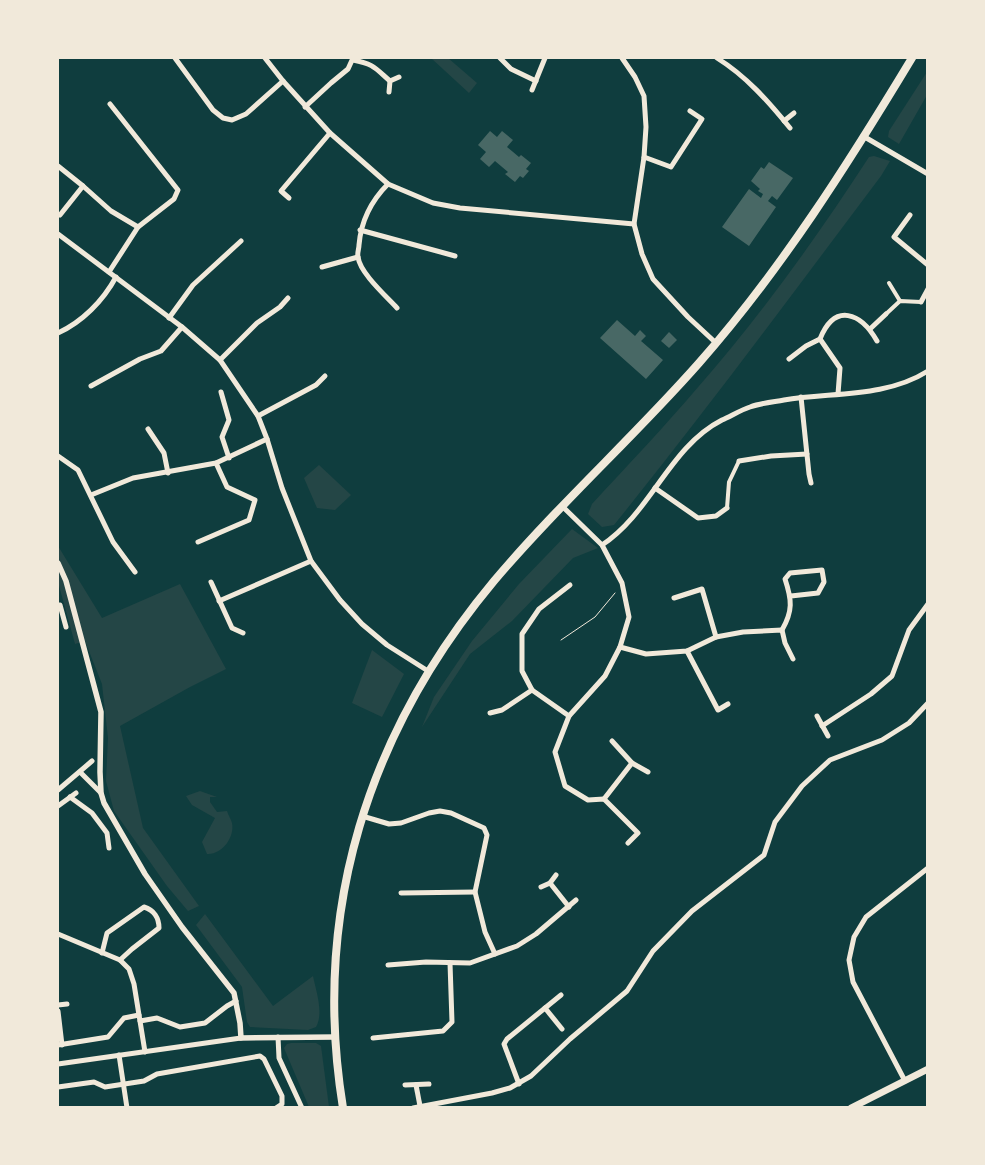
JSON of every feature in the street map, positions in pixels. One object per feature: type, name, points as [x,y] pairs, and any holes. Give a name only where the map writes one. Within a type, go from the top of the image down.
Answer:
[{"type":"main road","points":[[343,1108],[335,1037],[336,978],[339,927],[347,876],[362,816],[372,787],[389,745],[428,672],[451,637],[490,586],[562,507],[642,425],[716,343],[778,263],[809,219],[912,58]]},
{"type":"main road","points":[[851,1108],[928,1069]]},
{"type":"street","points":[[175,58],[213,110],[223,118],[232,120],[246,114],[283,81]]},
{"type":"street","points":[[265,58],[330,134],[388,184],[433,203],[460,208],[634,224]]},
{"type":"street","points":[[500,58],[511,69],[536,81]]},
{"type":"street","points":[[532,90],[545,58]]},
{"type":"street","points":[[622,58],[635,77],[644,96],[646,128],[644,157],[634,224],[642,254],[653,278],[688,317],[716,343]]},
{"type":"street","points":[[717,58],[762,94],[790,128]]},
{"type":"street","points":[[305,107],[330,82],[348,69],[353,59],[376,67],[390,81]]},
{"type":"street","points":[[390,81],[400,77]]},
{"type":"street","points":[[389,92],[390,81]]},
{"type":"street","points":[[109,272],[138,227],[174,199],[178,190],[110,104]]},
{"type":"street","points":[[644,157],[671,167],[702,120],[690,110]]},
{"type":"street","points":[[784,121],[794,113]]},
{"type":"street","points":[[289,198],[281,191],[330,134]]},
{"type":"street","points":[[863,136],[928,174]]},
{"type":"street","points":[[58,166],[111,211],[138,227]]},
{"type":"street","points":[[388,184],[378,194],[360,230],[358,258],[369,279],[397,308]]},
{"type":"street","points":[[60,215],[83,186]]},
{"type":"street","points":[[910,215],[894,238],[928,265]]},
{"type":"street","points":[[360,230],[456,256]]},
{"type":"street","points":[[58,234],[182,327],[220,360],[258,416],[267,438],[282,488],[311,560],[340,600],[362,624],[387,645],[428,672]]},
{"type":"street","points":[[169,318],[193,285],[241,240]]},
{"type":"street","points":[[322,267],[358,258]]},
{"type":"street","points":[[58,334],[90,311],[107,294],[116,277]]},
{"type":"street","points":[[889,283],[900,301]]},
{"type":"street","points":[[870,329],[900,301],[921,302],[928,289]]},
{"type":"street","points":[[220,360],[257,323],[288,298]]},
{"type":"street","points":[[789,360],[806,346],[820,339],[824,329],[834,319],[844,315],[856,317],[870,329],[877,342]]},
{"type":"street","points":[[91,386],[140,359],[160,351],[182,327]]},
{"type":"street","points":[[820,339],[840,368],[838,394]]},
{"type":"street","points":[[602,545],[617,536],[680,455],[716,424],[751,406],[802,397],[888,389],[914,380],[928,370]]},
{"type":"street","points":[[258,416],[316,385],[325,376]]},
{"type":"street","points":[[221,392],[229,420],[222,437],[229,458]]},
{"type":"street","points":[[802,397],[811,483]]},
{"type":"street","points":[[148,429],[164,453],[168,473]]},
{"type":"street","points":[[91,495],[133,478],[216,463],[267,438]]},
{"type":"street","points":[[655,488],[698,518],[716,516],[727,508],[729,482],[739,461],[771,456],[807,454]]},
{"type":"street","points":[[58,456],[78,470],[114,542],[135,572]]},
{"type":"street","points":[[198,542],[248,520],[255,500],[227,487],[216,463]]},
{"type":"street","points":[[562,507],[602,545],[622,584],[630,617],[620,648],[605,676],[569,716],[555,752],[565,786],[588,800],[604,799],[632,763]]},
{"type":"street","points":[[219,601],[311,560]]},
{"type":"street","points":[[58,563],[66,581],[101,712],[100,772],[101,793],[104,802],[146,874],[182,927],[230,986],[236,1001],[241,1038]]},
{"type":"street","points":[[791,596],[818,592],[824,582],[822,570],[790,572],[785,579],[791,596],[789,617],[782,630],[784,643],[793,659]]},
{"type":"street","points":[[211,582],[232,628],[243,633]]},
{"type":"street","points":[[569,716],[532,690],[522,671],[522,634],[539,609],[570,585]]},
{"type":"street","points":[[674,598],[702,589],[716,637]]},
{"type":"street","points":[[822,726],[871,694],[892,676],[909,630],[928,604]]},
{"type":"street","points":[[60,605],[60,616],[66,627]]},
{"type":"street","points":[[620,648],[646,654],[686,651],[716,637],[743,632],[782,630]]},
{"type":"street","points":[[686,651],[718,710],[728,704]]},
{"type":"street","points":[[490,713],[502,710],[532,690]]},
{"type":"street","points":[[413,1108],[492,1093],[519,1084],[531,1076],[570,1039],[627,991],[654,951],[692,911],[764,856],[775,822],[802,786],[823,766],[830,760],[882,740],[909,723],[928,703]]},
{"type":"street","points":[[817,716],[828,736]]},
{"type":"street","points":[[612,741],[632,763],[648,772]]},
{"type":"street","points":[[58,790],[92,761]]},
{"type":"street","points":[[80,772],[101,793]]},
{"type":"street","points":[[58,806],[76,792]]},
{"type":"street","points":[[70,797],[92,813],[107,833],[109,848]]},
{"type":"street","points":[[604,799],[638,833],[628,843]]},
{"type":"street","points":[[362,816],[389,824],[401,823],[440,811],[450,813],[484,828],[487,835],[475,892],[485,932],[495,954]]},
{"type":"street","points":[[905,1081],[853,982],[849,960],[854,937],[866,917],[928,868]]},
{"type":"street","points":[[541,887],[550,883],[556,875]]},
{"type":"street","points":[[550,883],[569,907]]},
{"type":"street","points":[[401,893],[475,892]]},
{"type":"street","points":[[388,964],[426,962],[470,964],[517,946],[536,934],[576,900]]},
{"type":"street","points":[[102,953],[107,933],[144,907],[151,909],[159,921],[159,928],[132,948],[120,960]]},
{"type":"street","points":[[58,934],[120,960],[129,969],[145,1052]]},
{"type":"street","points":[[373,1038],[443,1031],[452,1022],[450,963]]},
{"type":"street","points":[[519,1084],[504,1044],[561,995]]},
{"type":"street","points":[[58,1011],[60,1045],[108,1037],[124,1018],[157,1018],[180,1027],[205,1023],[236,1001]]},
{"type":"street","points":[[58,1005],[67,1004]]},
{"type":"street","points":[[545,1008],[562,1029]]},
{"type":"street","points":[[278,1037],[277,1049],[279,1058],[302,1108]]},
{"type":"street","points":[[58,1064],[241,1038],[335,1037]]},
{"type":"street","points":[[119,1055],[127,1108]]},
{"type":"street","points":[[58,1087],[94,1082],[105,1087],[144,1081],[157,1074],[260,1056],[264,1059],[282,1096],[282,1104],[276,1108]]},
{"type":"street","points":[[405,1085],[429,1084]]},
{"type":"street","points":[[416,1085],[420,1106]]},
{"type":"path","points":[[561,640],[595,617],[615,592]]},
{"type":"shaded area","points":[[431,58],[448,58],[477,83],[469,93]]},
{"type":"shaded area","points":[[927,72],[927,95],[899,144],[888,137],[889,131]]},
{"type":"shaded area","points":[[874,156],[890,161],[881,176],[749,352],[614,525],[602,527],[588,514],[592,504],[673,416],[745,331],[809,246],[869,157]]},
{"type":"shaded area","points":[[319,465],[351,495],[335,510],[317,508],[304,478]]},
{"type":"shaded area","points":[[572,529],[598,548],[573,558],[512,621],[470,654],[422,727],[434,697],[472,641],[519,584]]},
{"type":"shaded area","points":[[58,546],[102,618],[180,584],[226,669],[120,726],[143,828],[199,906],[188,911],[167,886],[114,811],[106,781],[108,738],[102,684],[85,641],[75,644],[58,582]]},
{"type":"shaded area","points":[[372,650],[404,674],[382,717],[352,703]]},
{"type":"shaded area","points":[[200,791],[217,797],[210,797],[210,802],[217,812],[227,811],[232,823],[231,834],[226,844],[213,854],[207,854],[202,842],[215,818],[192,805],[186,796]]},
{"type":"shaded area","points":[[205,914],[273,1006],[313,976],[319,1009],[316,1027],[308,1030],[250,1027],[247,1022],[242,987],[196,925]]},
{"type":"shaded area","points":[[316,1043],[321,1046],[329,1107],[309,1107],[284,1048],[287,1044]]},
{"type":"building","points":[[490,131],[497,137],[502,131],[513,140],[507,147],[519,157],[521,155],[531,163],[526,169],[529,171],[523,178],[520,176],[515,182],[505,174],[508,172],[495,161],[489,167],[480,159],[486,152],[478,145]]},
{"type":"building","points":[[769,162],[793,178],[777,200],[772,196],[768,201],[776,207],[749,246],[722,227],[749,189],[761,198],[763,194],[758,191],[760,189],[751,181],[761,167],[764,169]]},
{"type":"building","points":[[617,320],[635,336],[640,330],[646,336],[641,341],[663,360],[646,379],[600,338]]},
{"type":"building","points":[[669,332],[677,340],[669,348],[661,341]]}]
